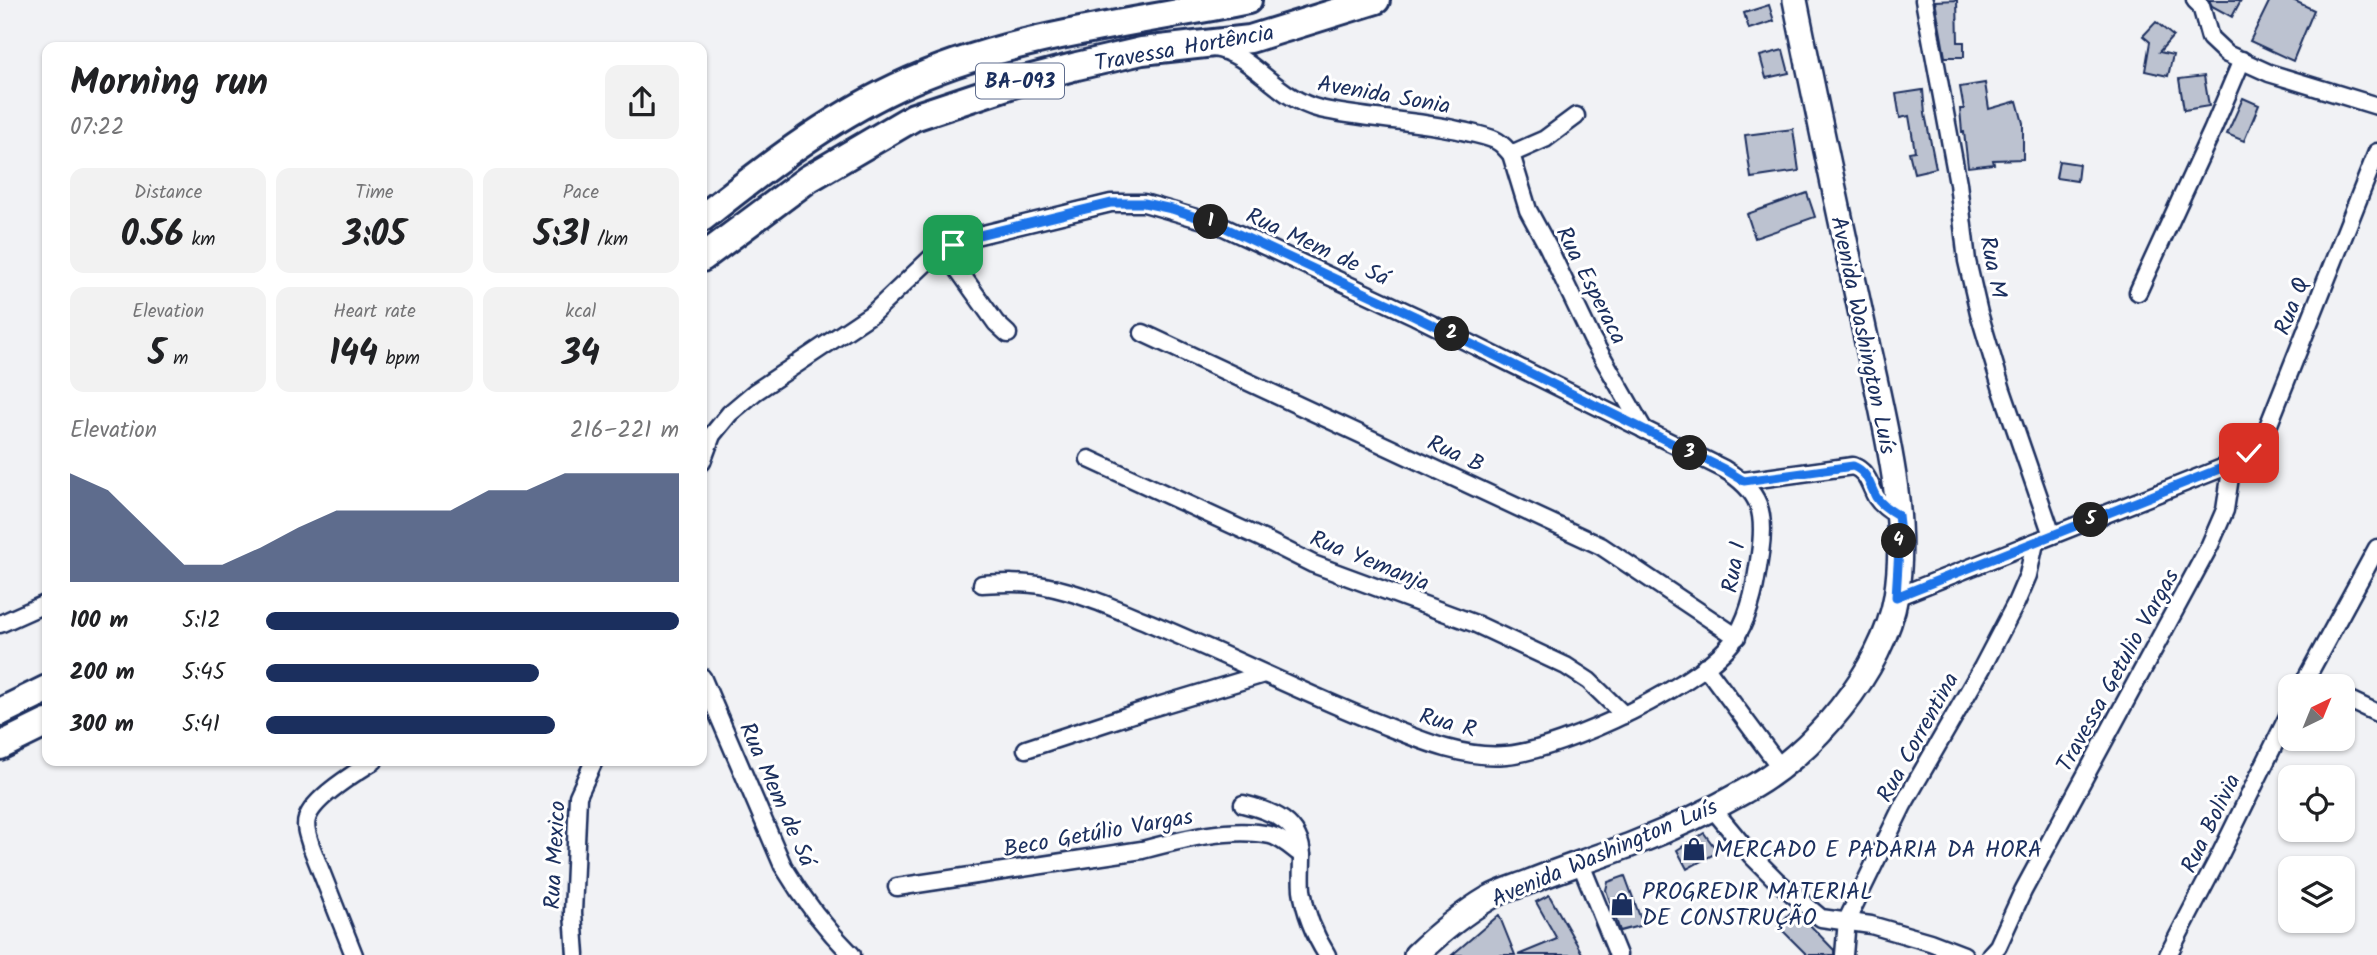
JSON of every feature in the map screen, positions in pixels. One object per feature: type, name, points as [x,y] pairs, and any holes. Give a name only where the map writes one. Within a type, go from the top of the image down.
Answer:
[{"type":"main road","name":"Travessa Hortência","points":[[707,214],[782,156],[856,108],[898,86],[982,55],[1079,31],[1248,0]]},
{"type":"main road","name":"Travessa Hortência","points":[[707,254],[808,179],[914,117],[1028,79],[1142,51],[1250,39],[1376,0]]},
{"type":"main road","name":"Avenida Washington Luís","points":[[1416,955],[1451,925],[1491,897],[1635,843],[1749,790],[1808,744],[1848,700],[1870,666],[1896,597],[1900,533],[1898,515],[1888,439],[1796,0]]},
{"type":"main road","points":[[0,712],[42,692]]},
{"type":"main road","points":[[0,746],[42,725]]},
{"type":"street","name":"Rua M","points":[[1924,0],[1979,313],[2002,390],[2052,535]]},
{"type":"street","points":[[2195,0],[2201,6],[2210,38],[2217,46],[2279,76],[2377,106]]},
{"type":"street","name":"Avenida Sonia","points":[[1142,51],[1206,47],[1225,50],[1237,55],[1290,98],[1318,108],[1477,134],[1495,140],[1511,154]]},
{"type":"street","points":[[2138,292],[2242,60]]},
{"type":"street","points":[[1511,154],[1545,139],[1576,116]]},
{"type":"street","name":"Rua Q","points":[[1896,597],[2232,464],[2249,453],[2267,429],[2377,152]]},
{"type":"street","name":"Rua Esperaca","points":[[1511,154],[1528,210],[1592,339],[1645,432]]},
{"type":"street","name":"Rua Mem de Sá","points":[[707,448],[712,435],[730,413],[755,392],[873,313],[911,274],[932,257],[967,238],[1111,203],[1144,203],[1217,224],[1415,316],[1645,432]]},
{"type":"street","points":[[944,250],[996,323],[1008,334]]},
{"type":"street","name":"Rua B","points":[[1143,334],[1601,546],[1737,637]]},
{"type":"street","points":[[1645,432],[1744,481],[1853,466],[1866,475],[1883,505],[1898,515]]},
{"type":"street","name":"Rua Yemanja","points":[[1089,459],[1313,564],[1476,624],[1566,666],[1590,681],[1624,715]]},
{"type":"street","name":"Travessa Getulio Vargas","points":[[1990,955],[1998,946],[2023,891],[2209,547],[2225,510],[2232,464]]},
{"type":"street","name":"Rua I","points":[[1624,715],[1659,698],[1718,656],[1737,637],[1755,585],[1764,519],[1744,481]]},
{"type":"street","name":"Rua Correntina","points":[[1844,955],[1847,920],[1903,805],[2016,603],[2028,575],[2035,543]]},
{"type":"street","points":[[2314,674],[2377,548]]},
{"type":"street","points":[[982,584],[1018,582],[1069,592],[1197,643],[1264,674]]},
{"type":"street","points":[[0,624],[42,605]]},
{"type":"street","points":[[1704,666],[1780,767]]},
{"type":"street","points":[[1026,749],[1264,674]]},
{"type":"street","name":"Rua R","points":[[1264,674],[1414,737],[1466,753],[1518,754],[1546,746],[1624,715]]},
{"type":"street","points":[[2356,703],[2377,713]]},
{"type":"street","name":"Rua Mem de Sá","points":[[708,713],[740,764],[783,866],[835,938],[852,955]]},
{"type":"street","name":"Rua Bolivia","points":[[2168,955],[2278,736]]},
{"type":"street","points":[[354,955],[306,830],[307,818],[313,808],[340,782],[366,766]]},
{"type":"street","name":"Rua Mexico","points":[[576,955],[573,913],[578,796],[592,766]]},
{"type":"street","points":[[1243,804],[1264,809],[1288,822],[1295,831],[1302,855],[1303,892],[1313,927],[1327,955]]},
{"type":"street","points":[[1712,808],[1759,863],[1821,918],[1847,920],[1905,934],[1964,955]]},
{"type":"street","name":"Beco Getúlio Vargas","points":[[897,887],[1142,850],[1217,834],[1271,835],[1302,855]]},
{"type":"street","points":[[1580,862],[1618,955]]},
{"type":"building","points":[[1957,0],[1958,42],[1964,42],[1964,57],[1945,57],[1935,1]]},
{"type":"building","points":[[2209,0],[2241,0],[2232,17],[2212,6]]},
{"type":"building","points":[[2270,0],[2293,0],[2314,10],[2293,61],[2250,41]]},
{"type":"building","points":[[1769,5],[1774,21],[1749,29],[1744,13]]},
{"type":"building","points":[[2156,22],[2173,36],[2159,52],[2173,55],[2168,76],[2145,71],[2150,42],[2143,36]]},
{"type":"building","points":[[1783,50],[1789,73],[1766,78],[1760,56]]},
{"type":"building","points":[[2204,76],[2209,106],[2184,110],[2179,79]]},
{"type":"building","points":[[1985,83],[1989,109],[2017,101],[2023,123],[2023,159],[1993,160],[1994,164],[1968,167],[1962,132],[1960,109],[1964,109],[1960,87]]},
{"type":"building","points":[[1923,90],[1936,168],[1914,173],[1909,152],[1915,151],[1909,116],[1900,118],[1896,94]]},
{"type":"building","points":[[2243,98],[2259,105],[2244,141],[2227,134]]},
{"type":"building","points":[[1793,129],[1799,171],[1751,178],[1745,135]]},
{"type":"building","points":[[2059,161],[2079,164],[2077,181],[2056,178]]},
{"type":"building","points":[[1807,193],[1815,217],[1755,238],[1747,214]]},
{"type":"building","points":[[1704,833],[1718,852],[1687,869],[1677,850]]},
{"type":"building","points":[[1625,876],[1643,925],[1620,931],[1606,890],[1608,882]]},
{"type":"building","points":[[1549,895],[1583,955],[1518,955],[1557,939],[1536,902]]},
{"type":"building","points":[[1794,909],[1834,950],[1834,955],[1807,955],[1778,926]]},
{"type":"building","points":[[1499,915],[1515,955],[1452,955]]},
{"type":"place","name":"MERCADO E PADARIA DA HORA","points":[[1694,849]]},
{"type":"place","name":"PROGREDIR MATERIAL DE CONSTRUÇÃO","points":[[1622,904]]},
{"type":"route","points":[[953,245],[967,238],[1111,203],[1144,203],[1217,224],[1415,316],[1744,481],[1853,466],[1858,468],[1866,475],[1877,498],[1898,515],[1900,533],[1896,597],[2232,464],[2249,453]]}]
